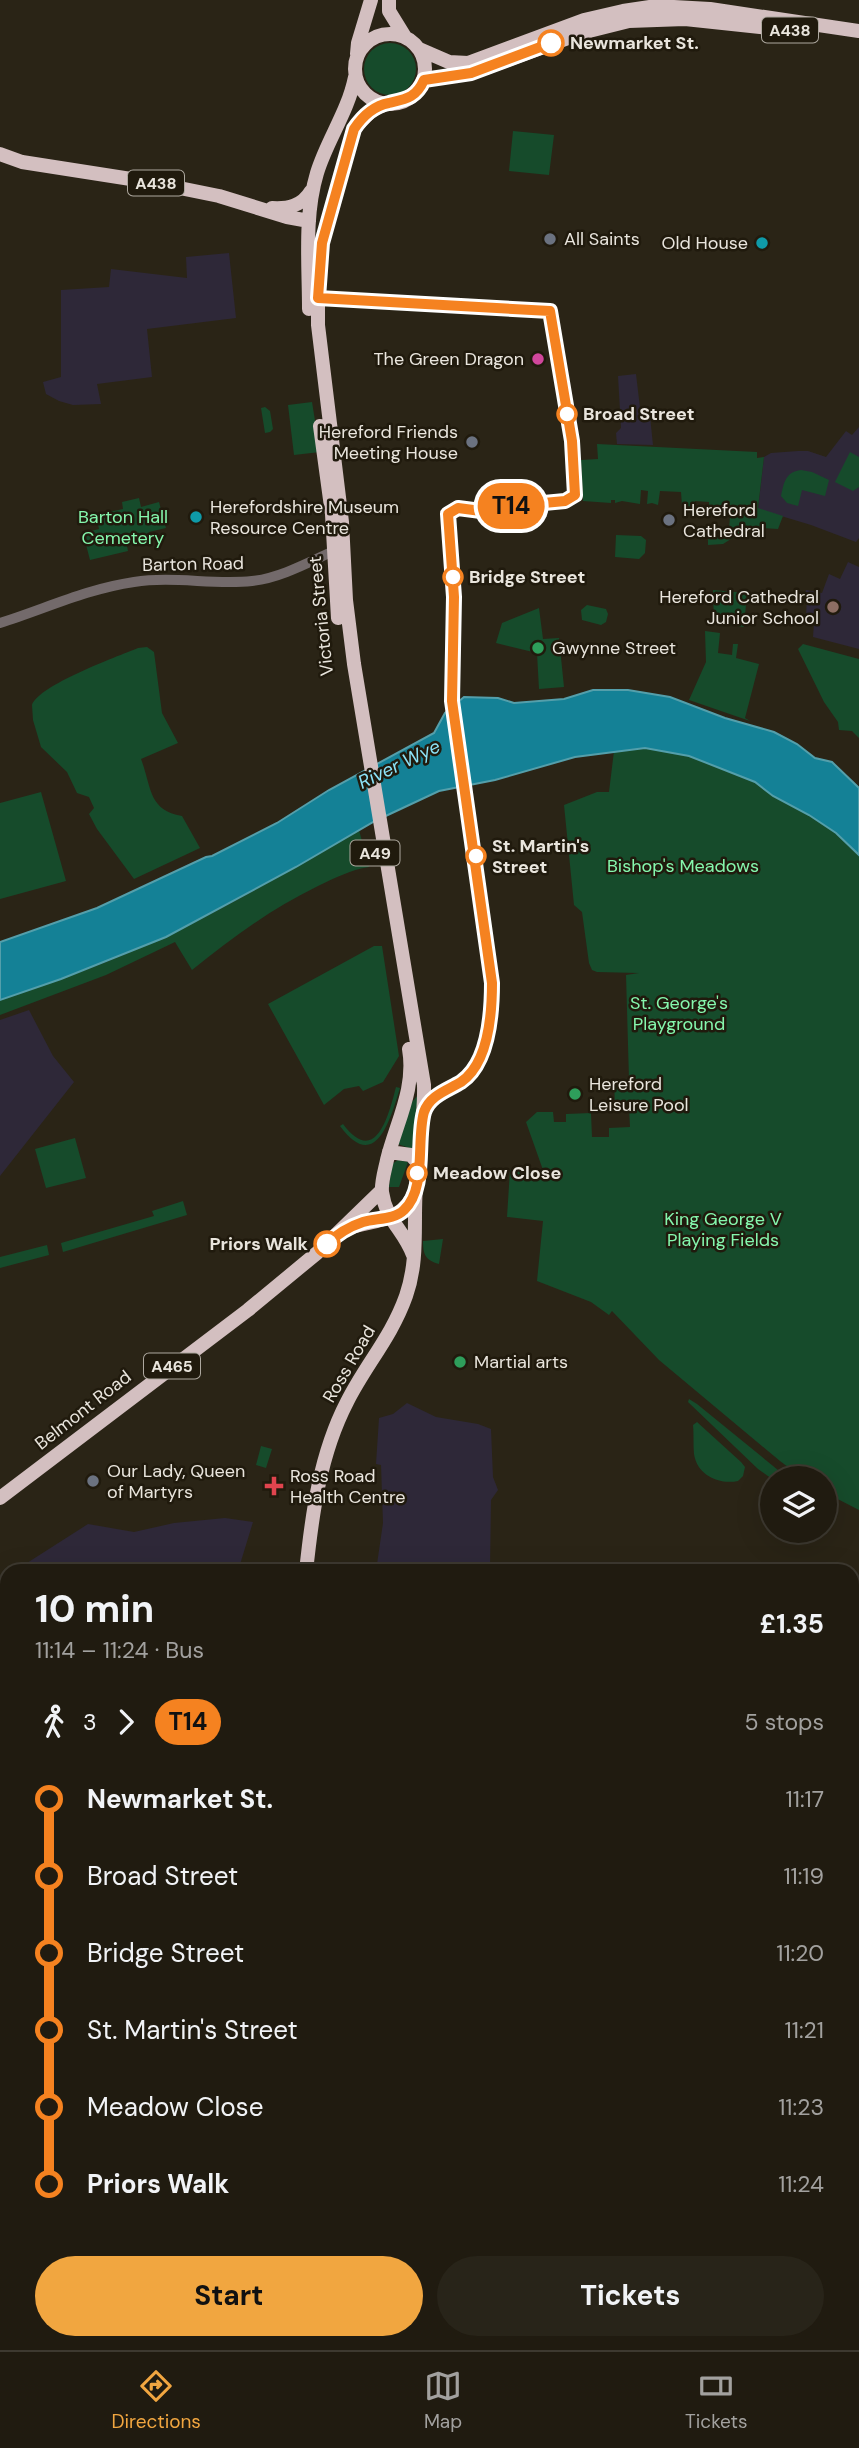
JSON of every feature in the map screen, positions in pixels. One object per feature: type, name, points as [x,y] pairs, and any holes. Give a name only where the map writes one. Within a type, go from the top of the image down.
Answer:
[{"type":"highway","points":[[371,0],[358,43],[355,77],[365,93],[388,103]]},
{"type":"highway","points":[[309,220],[315,218],[321,209],[337,157],[354,129],[370,111],[388,103],[406,100],[416,93],[424,80],[425,71],[419,49],[405,37],[389,11],[389,0]]},
{"type":"highway","name":"A438","points":[[419,49],[449,62],[468,63],[600,16],[649,7],[859,40]]},
{"type":"highway","name":"A438","points":[[424,80],[471,73],[551,43],[614,24],[687,13],[859,31]]},
{"type":"highway","points":[[356,58],[373,38],[387,35],[405,37]]},
{"type":"highway","name":"Victoria Street","points":[[339,549],[332,514],[309,324],[309,220],[313,186],[324,154],[348,104],[355,77]]},
{"type":"highway","name":"Victoria Street","points":[[354,129],[322,243],[318,324],[339,549],[336,600],[412,1038],[424,1090],[424,1116],[416,1187]]},
{"type":"highway","name":"A438","points":[[0,154],[22,162],[173,186],[256,206],[287,217],[309,220]]},
{"type":"highway","name":"A438","points":[[256,206],[283,208],[297,205],[304,200],[313,186]]},
{"type":"highway","name":"Victoria Street","points":[[382,1190],[389,1152],[410,1080],[412,1038]]},
{"type":"highway","points":[[405,1103],[424,1090]]},
{"type":"highway","points":[[389,1152],[411,1155],[419,1164]]},
{"type":"highway","points":[[389,1217],[399,1215],[405,1210],[416,1187]]},
{"type":"highway","name":"Ross Road","points":[[307,1564],[319,1481],[337,1423],[347,1402],[384,1345],[407,1293],[415,1259],[416,1187]]},
{"type":"highway","points":[[382,1190],[389,1217],[407,1241],[415,1259]]},
{"type":"highway","name":"Belmont Road","points":[[0,1498],[248,1310],[341,1231],[382,1190]]},
{"type":"highway","name":"A465","points":[[341,1231],[389,1217]]},
{"type":"street","name":"Barton Road","points":[[0,624],[78,594],[108,586],[160,580],[254,581],[284,572],[339,549]]},
{"type":"shaded area","points":[[229,253],[236,318],[147,329],[152,377],[97,384],[101,404],[73,405],[46,394],[43,382],[61,377],[61,290],[109,287],[111,269],[187,278],[186,257]]},
{"type":"shaded area","points":[[636,374],[641,416],[650,416],[653,445],[617,444],[616,433],[621,428],[618,376]]},
{"type":"shaded area","points":[[859,427],[859,538],[856,542],[758,509],[764,457],[771,453],[808,451],[826,457],[846,431],[852,435]]},
{"type":"shaded area","name":"Hereford Cathedral Junior School","points":[[848,562],[859,567],[859,649],[813,637],[814,623],[820,622],[820,616],[806,616],[806,590],[822,593],[829,574],[840,579]]},
{"type":"shaded area","points":[[29,1010],[53,1056],[74,1082],[0,1176],[0,1020]]},
{"type":"shaded area","points":[[407,1403],[436,1417],[478,1424],[491,1429],[493,1477],[498,1490],[491,1500],[490,1564],[377,1564],[383,1523],[381,1465],[376,1464],[379,1418],[393,1414]]},
{"type":"shaded area","points":[[225,1518],[253,1522],[240,1564],[27,1564],[88,1524],[134,1532],[174,1523]]},
{"type":"green space","points":[[390,43],[400,45],[408,51],[414,59],[414,79],[408,87],[400,93],[390,95],[380,93],[372,87],[366,79],[364,69],[366,59],[372,51],[380,45]]},
{"type":"green space","points":[[513,131],[554,135],[549,175],[509,171]]},
{"type":"green space","points":[[312,402],[320,452],[294,455],[288,405]]},
{"type":"green space","points":[[265,407],[270,411],[273,429],[265,433],[261,408]]},
{"type":"green space","points":[[597,444],[757,452],[757,458],[764,457],[758,508],[783,516],[778,529],[760,528],[739,534],[723,544],[708,545],[708,529],[713,529],[715,533],[720,529],[729,530],[730,516],[720,515],[719,511],[716,515],[709,515],[709,502],[695,501],[695,507],[682,506],[681,492],[660,491],[658,505],[647,504],[648,491],[641,490],[640,504],[622,501],[615,503],[615,500],[611,500],[611,503],[583,501],[581,460],[598,459]]},
{"type":"green space","points":[[850,452],[859,457],[859,487],[853,491],[835,482]]},
{"type":"green space","points":[[801,470],[829,480],[825,496],[802,490],[798,506],[787,503],[781,496],[788,476]]},
{"type":"green space","name":"Barton Hall Cemetery","points":[[139,498],[141,507],[159,502],[166,528],[149,532],[151,540],[127,546],[128,551],[90,560],[83,533],[99,529],[96,515],[123,509],[122,502]]},
{"type":"green space","points":[[616,535],[641,536],[646,540],[645,553],[639,559],[615,557]]},
{"type":"green space","points":[[713,590],[747,593],[744,627],[714,623]]},
{"type":"green space","points":[[587,605],[606,609],[606,622],[601,625],[582,620],[581,610]]},
{"type":"green space","name":"Gwynne Street","points":[[539,608],[543,639],[559,638],[564,687],[539,689],[537,653],[496,643],[502,623]]},
{"type":"green space","points":[[705,631],[720,633],[718,653],[732,655],[733,644],[738,644],[736,658],[759,664],[745,718],[750,721],[689,700],[706,662]]},
{"type":"green space","points":[[803,644],[859,659],[859,738],[852,731],[839,730],[838,722],[824,702],[798,649]]},
{"type":"green space","points":[[147,647],[154,652],[162,713],[178,743],[141,759],[157,803],[163,809],[182,816],[200,848],[134,879],[97,829],[89,814],[94,808],[89,797],[77,793],[67,772],[41,747],[33,720],[32,705],[48,689],[79,672],[138,648]]},
{"type":"green space","name":"King George V Playing Fields","points":[[645,748],[689,756],[755,782],[773,796],[836,833],[859,855],[859,1510],[837,1499],[837,1466],[787,1466],[659,1360],[612,1311],[609,1315],[591,1302],[537,1281],[543,1221],[507,1217],[510,1170],[543,1170],[526,1122],[537,1112],[553,1112],[554,1122],[566,1122],[566,1114],[591,1113],[592,1137],[609,1137],[609,1128],[630,1127],[629,1108],[615,1108],[614,1080],[629,1079],[626,975],[639,973],[592,970],[582,912],[574,905],[564,805],[597,792],[609,792],[614,751]]},
{"type":"green space","points":[[41,792],[66,881],[0,899],[0,803]]},
{"type":"green space","points":[[359,830],[369,867],[337,877],[284,904],[237,935],[192,970],[175,942],[106,975],[0,1015],[0,1000],[105,963],[166,936],[239,899]]},
{"type":"green space","points":[[374,946],[382,946],[399,1056],[383,1082],[363,1091],[359,1086],[344,1089],[324,1105],[268,1004]]},
{"type":"green space","points":[[396,1087],[400,1088],[387,1126],[380,1136],[372,1143],[363,1145],[353,1140],[340,1126],[343,1124],[354,1136],[364,1141],[372,1139],[385,1122]]},
{"type":"green space","points":[[418,1095],[412,1149],[398,1144],[412,1102]]},
{"type":"green space","points":[[75,1138],[86,1178],[46,1188],[35,1149]]},
{"type":"green space","points":[[398,1160],[408,1162],[399,1187],[389,1187],[392,1164]]},
{"type":"green space","points":[[183,1201],[187,1215],[63,1252],[61,1243],[154,1216],[152,1211]]},
{"type":"green space","points":[[443,1239],[439,1264],[426,1256],[423,1241]]},
{"type":"green space","points":[[47,1245],[49,1255],[0,1268],[0,1257]]},
{"type":"green space","points":[[689,1399],[697,1404],[773,1466],[760,1466],[760,1470],[758,1469],[688,1402]]},
{"type":"green space","points":[[697,1422],[745,1467],[743,1476],[738,1481],[717,1480],[699,1468],[694,1450],[693,1425]]},
{"type":"green space","points":[[261,1446],[272,1449],[266,1468],[256,1465]]},
{"type":"water","name":"River Wye","points":[[593,690],[628,690],[670,697],[725,718],[774,732],[797,744],[815,758],[832,762],[859,788],[859,855],[836,833],[773,796],[755,782],[689,756],[645,748],[575,757],[495,780],[439,791],[375,821],[166,937],[0,1000],[0,942],[97,908],[277,823],[329,790],[434,733],[445,713],[464,697],[498,698],[514,703],[564,699]]},
{"type":"bus line","name":"T14","points":[[327,1244],[341,1231],[365,1222],[399,1215],[405,1210],[416,1187],[425,1111],[445,1088],[462,1081],[479,1059],[491,1017],[492,983],[452,693],[454,597],[448,514],[458,508],[474,512],[565,501],[575,495],[572,441],[550,311],[318,298],[322,243],[354,129],[364,116],[388,103],[406,100],[416,93],[424,80],[471,73],[551,43]]},
{"type":"place","name":"Newmarket St.","points":[[551,43]]},
{"type":"place","name":"All Saints","points":[[550,239]]},
{"type":"place","name":"Old House","points":[[762,243]]},
{"type":"place","name":"The Green Dragon","points":[[538,359]]},
{"type":"place","name":"Broad Street","points":[[567,414]]},
{"type":"place","name":"Hereford Friends Meeting House","points":[[472,442]]},
{"type":"place","name":"Herefordshire Museum Resource Centre","points":[[196,517]]},
{"type":"place","name":"Hereford Cathedral","points":[[669,520]]},
{"type":"place","name":"Bridge Street","points":[[453,577]]},
{"type":"place","name":"Hereford Cathedral Junior School","points":[[833,607]]},
{"type":"place","name":"Gwynne Street","points":[[538,648]]},
{"type":"place","name":"St. Martin's Street","points":[[476,856]]},
{"type":"place","name":"Hereford Leisure Pool","points":[[575,1094]]},
{"type":"place","name":"Meadow Close","points":[[417,1173]]},
{"type":"place","name":"Priors Walk","points":[[327,1244]]},
{"type":"place","name":"Martial arts","points":[[460,1362]]},
{"type":"place","name":"Our Lady, Queen of Martyrs","points":[[93,1481]]},
{"type":"place","name":"Ross Road Health Centre","points":[[274,1486]]},
{"type":"park label","name":"Bishop's Meadows","points":[[683,866]]},
{"type":"park label","name":"St. George's Playground","points":[[679,1013]]}]
